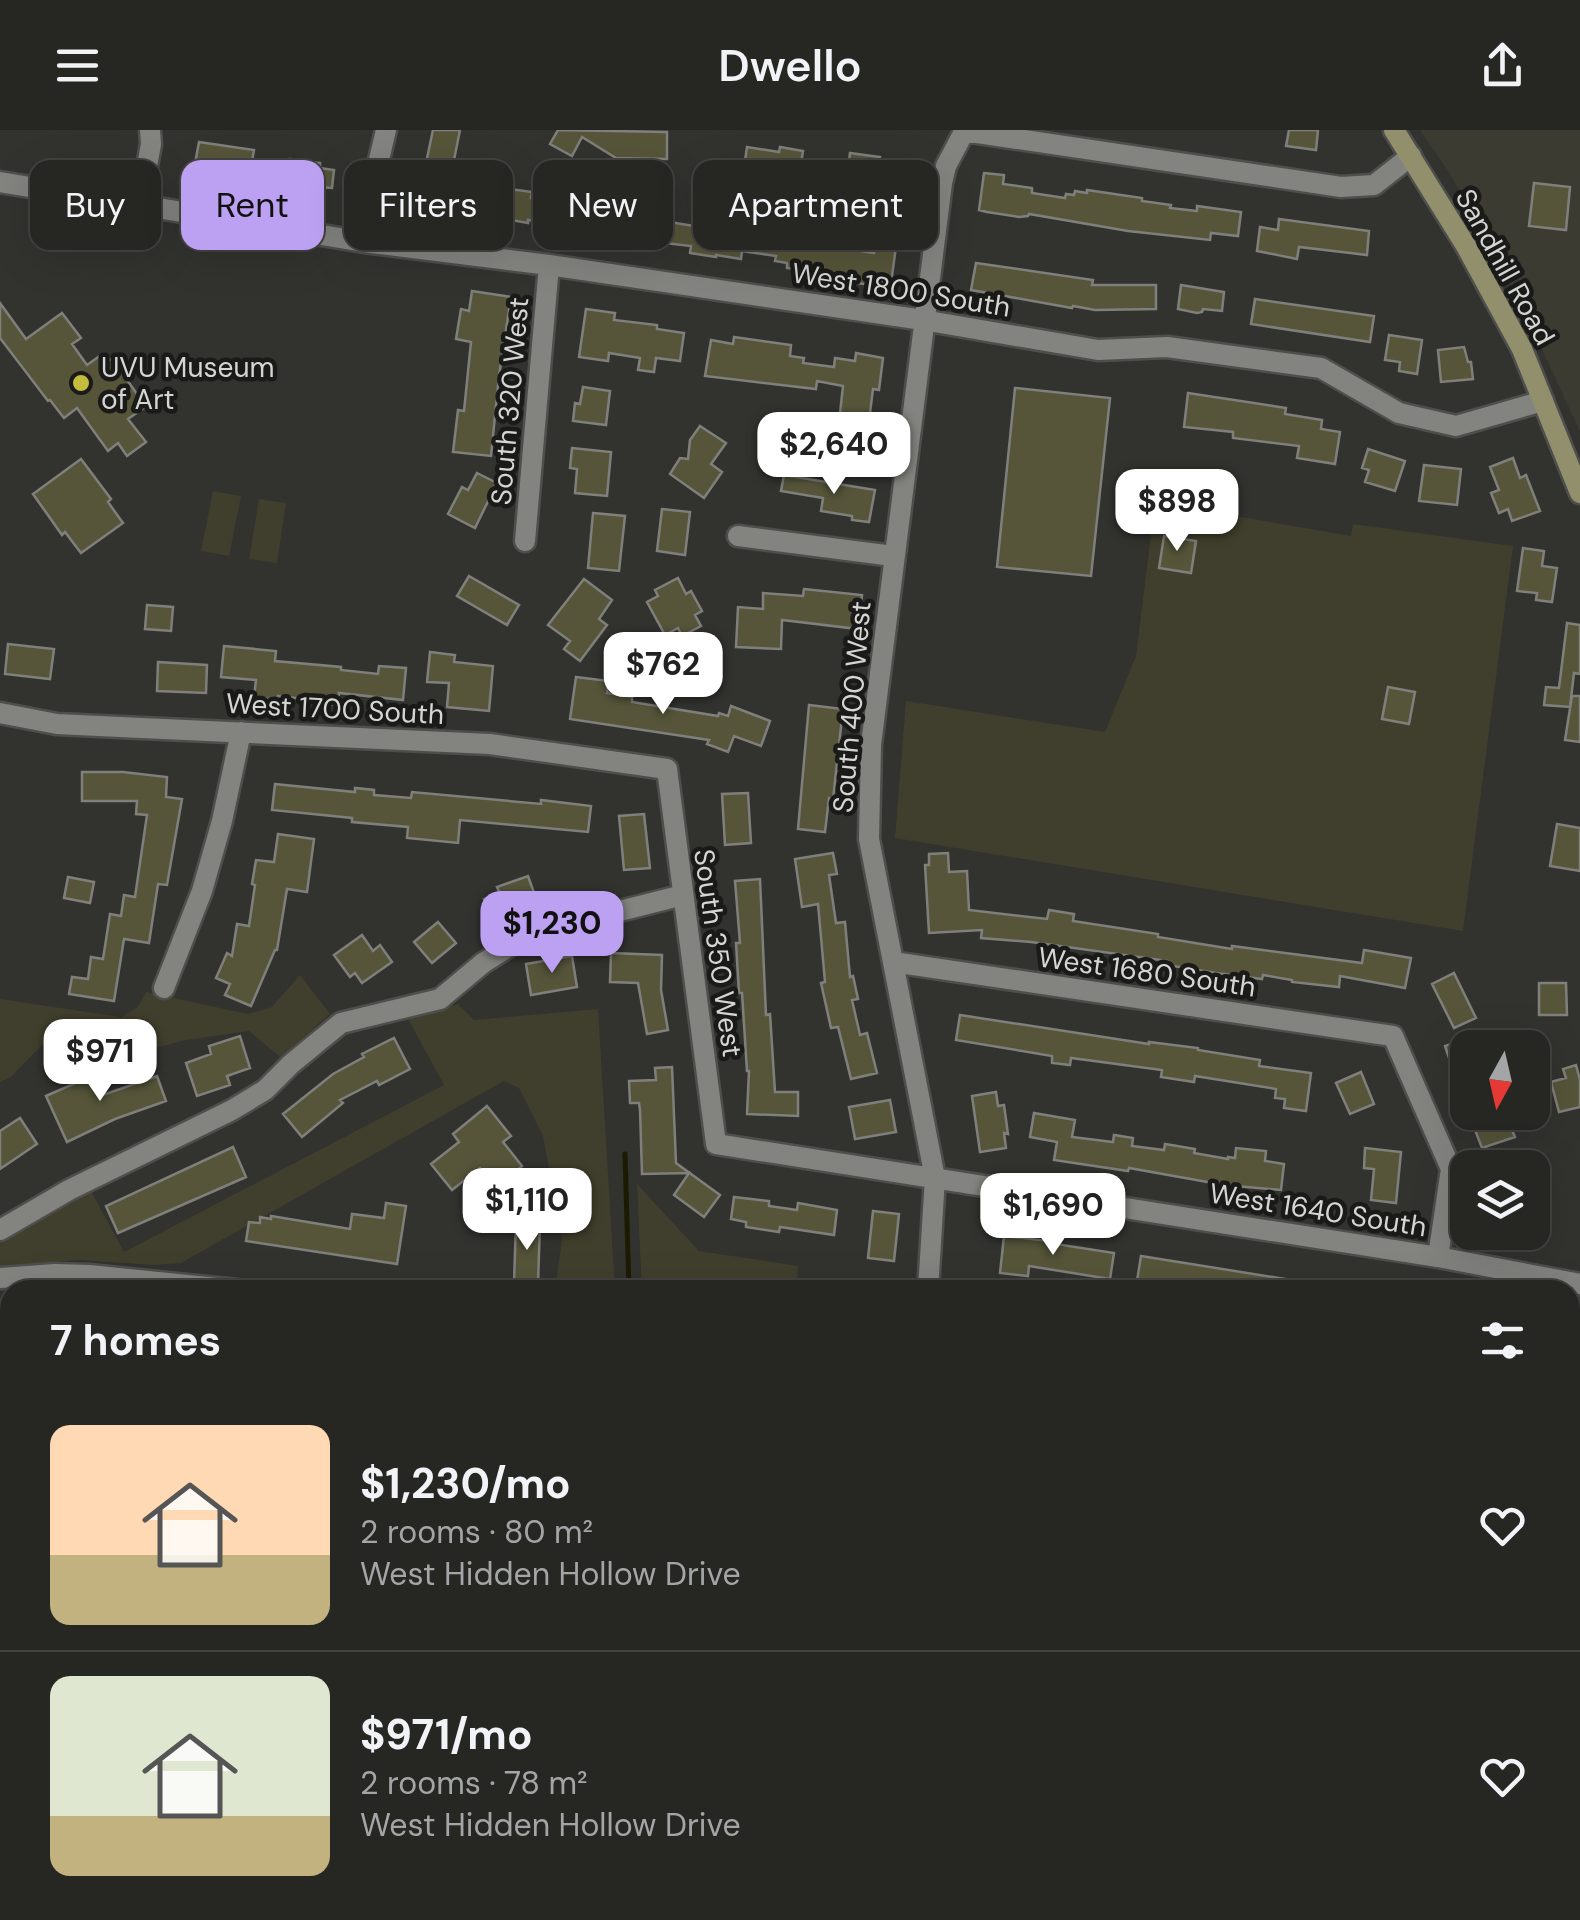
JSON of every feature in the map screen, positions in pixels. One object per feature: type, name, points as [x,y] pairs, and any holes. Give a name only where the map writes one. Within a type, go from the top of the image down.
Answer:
[{"type":"street","points":[[147,160],[150,130]]},
{"type":"street","points":[[379,160],[386,130]]},
{"type":"street","name":"Sandhill Road","points":[[1394,130],[1466,246],[1522,349],[1580,492]]},
{"type":"street","points":[[965,131],[1341,187],[1374,185],[1411,156]]},
{"type":"street","name":"South 400 West","points":[[929,1280],[935,1178],[868,839],[872,746],[923,320],[942,183],[946,166],[965,131]]},
{"type":"street","name":"West 1800 South","points":[[0,182],[30,187]]},
{"type":"street","name":"West 1800 South","points":[[161,208],[344,239]]},
{"type":"street","name":"West 1800 South","points":[[426,250],[923,320],[1098,350],[1166,347],[1321,368],[1399,413],[1456,426],[1543,401]]},
{"type":"street","name":"South 320 West","points":[[525,540],[549,266]]},
{"type":"street","points":[[738,536],[894,556]]},
{"type":"street","name":"West 1700 South","points":[[0,713],[57,724],[490,744],[667,769]]},
{"type":"street","points":[[164,988],[202,892],[242,732]]},
{"type":"street","name":"South 350 West","points":[[667,769],[716,1144]]},
{"type":"street","points":[[0,1230],[68,1190],[265,1090],[340,1022],[440,999],[483,963],[528,934],[683,895]]},
{"type":"street","name":"West 1680 South","points":[[893,962],[1392,1036],[1451,1169],[1438,1257]]},
{"type":"street","name":"West 1640 South","points":[[716,1144],[1438,1257],[1562,1280]]},
{"type":"street","points":[[0,1278],[55,1274],[138,1280]]},
{"type":"shaded area","points":[[1420,130],[1580,130],[1580,432],[1524,310],[1450,174]]},
{"type":"shaded area","points":[[213,491],[241,496],[229,556],[201,551]]},
{"type":"shaded area","points":[[259,499],[286,503],[277,563],[249,559]]},
{"type":"shaded area","points":[[1155,502],[1351,536],[1353,524],[1513,546],[1463,931],[895,838],[906,701],[1105,732],[1136,656]]},
{"type":"shaded area","points":[[300,975],[330,1014],[280,1057],[249,1031],[186,1040],[102,1062],[85,1030],[41,1046],[11,1077],[0,1082],[0,999],[121,1017],[138,1007],[146,992],[248,1014],[272,1007]]},
{"type":"shaded area","points":[[458,1004],[474,1020],[598,1009],[614,1280],[556,1280],[562,1240],[543,1136],[519,1088],[504,1081],[181,1263],[78,1260],[0,1266],[0,1238],[91,1191],[124,1252],[444,1085],[407,1017]]},
{"type":"shaded area","points":[[637,1184],[699,1251],[798,1266],[797,1280],[642,1280]]},
{"type":"building","points":[[433,130],[460,130],[454,160],[427,160]]},
{"type":"building","points":[[558,130],[667,132],[667,159],[616,158],[582,137],[572,156],[550,144]]},
{"type":"building","points":[[1289,130],[1318,130],[1316,150],[1286,146]]},
{"type":"building","points":[[199,142],[254,150],[252,160],[196,160]]},
{"type":"building","points":[[747,147],[803,151],[802,160],[745,160]]},
{"type":"building","points":[[850,153],[880,157],[879,160],[849,160]]},
{"type":"building","points":[[324,169],[334,170],[332,188],[324,187]]},
{"type":"building","points":[[984,173],[1004,175],[1003,184],[1032,188],[1032,193],[1065,198],[1066,194],[1087,190],[1142,198],[1171,205],[1170,208],[1197,211],[1197,206],[1241,212],[1238,236],[1211,233],[1210,240],[1029,214],[1019,217],[987,212],[979,210]]},
{"type":"building","points":[[1534,183],[1570,187],[1566,230],[1529,226]]},
{"type":"building","points":[[513,189],[532,192],[533,221],[513,220]]},
{"type":"building","points":[[1279,219],[1369,231],[1367,255],[1299,247],[1297,259],[1257,251],[1260,227],[1278,230]]},
{"type":"building","points":[[673,223],[693,226],[693,250],[896,250],[891,283],[873,280],[873,285],[839,281],[839,275],[787,268],[787,263],[775,261],[776,256],[742,251],[741,259],[716,257],[690,253],[691,246],[673,244]]},
{"type":"building","points":[[976,263],[1093,280],[1092,285],[1156,285],[1156,309],[1072,308],[971,290]]},
{"type":"building","points":[[1181,285],[1224,292],[1222,311],[1203,309],[1197,313],[1178,309]]},
{"type":"building","points":[[472,291],[511,297],[491,456],[453,452],[458,410],[464,411],[471,342],[456,339],[461,309],[469,311]]},
{"type":"building","points":[[1255,299],[1374,316],[1370,342],[1251,324]]},
{"type":"building","name":"UVU Museum of Art","points":[[0,303],[26,339],[62,313],[81,338],[72,344],[87,365],[101,355],[112,359],[145,407],[128,419],[146,442],[127,456],[118,443],[108,451],[77,408],[64,418],[0,338]]},
{"type":"building","points":[[586,309],[615,313],[614,320],[684,333],[680,361],[656,358],[654,372],[638,370],[640,358],[609,353],[608,361],[579,357]]},
{"type":"building","points":[[1389,335],[1422,340],[1417,374],[1399,371],[1400,362],[1385,360]]},
{"type":"building","points":[[734,337],[791,345],[790,356],[804,358],[803,363],[834,367],[835,358],[855,361],[856,353],[883,358],[879,390],[873,389],[867,437],[874,437],[871,463],[835,459],[843,386],[817,381],[816,389],[705,376],[711,340],[733,344]]},
{"type":"building","points":[[1464,347],[1473,379],[1441,382],[1438,350]]},
{"type":"building","points":[[583,387],[610,391],[606,425],[573,421],[575,403],[580,404]]},
{"type":"building","points":[[1015,388],[1110,398],[1091,576],[997,567]]},
{"type":"building","points":[[1188,393],[1286,408],[1285,414],[1322,420],[1321,429],[1340,432],[1335,464],[1297,458],[1299,446],[1233,438],[1233,432],[1184,427]]},
{"type":"building","points":[[700,426],[726,443],[711,464],[722,472],[704,498],[670,474],[680,458],[688,459],[690,440]]},
{"type":"building","points":[[572,448],[611,452],[607,496],[575,493],[577,469],[570,468]]},
{"type":"building","points":[[1368,449],[1405,461],[1395,491],[1365,482],[1369,470],[1362,468]]},
{"type":"building","points":[[1513,458],[1520,478],[1526,475],[1540,511],[1512,521],[1508,509],[1499,513],[1491,493],[1499,490],[1490,467]]},
{"type":"building","points":[[81,459],[111,499],[108,502],[123,523],[81,553],[65,532],[62,535],[33,494]]},
{"type":"building","points":[[1424,465],[1461,469],[1457,505],[1419,501]]},
{"type":"building","points":[[477,473],[497,483],[475,528],[448,514],[462,487],[468,490]]},
{"type":"building","points":[[784,475],[875,490],[869,522],[821,511],[823,498],[781,491]]},
{"type":"building","points":[[662,509],[690,512],[685,555],[657,551]]},
{"type":"building","points":[[593,513],[625,516],[619,571],[588,568]]},
{"type":"building","points":[[1164,536],[1196,541],[1191,573],[1159,568]]},
{"type":"building","points":[[1523,548],[1544,551],[1542,566],[1557,568],[1552,602],[1536,600],[1537,593],[1517,591]]},
{"type":"building","points":[[469,576],[519,605],[507,625],[457,596]]},
{"type":"building","points":[[678,578],[702,611],[695,615],[701,626],[682,636],[678,628],[665,635],[647,602],[658,596],[655,590]]},
{"type":"building","points":[[584,579],[612,600],[599,619],[607,625],[580,661],[564,649],[570,641],[548,625]]},
{"type":"building","points":[[804,589],[862,595],[858,629],[782,620],[781,649],[736,647],[738,607],[763,609],[763,593],[803,596]]},
{"type":"building","points":[[147,605],[173,607],[171,631],[145,629]]},
{"type":"building","points":[[1567,623],[1580,625],[1580,674],[1574,673],[1570,707],[1544,705],[1546,687],[1559,688]]},
{"type":"building","points":[[8,644],[54,649],[50,679],[5,674]]},
{"type":"building","points":[[224,646],[276,651],[275,661],[341,670],[378,674],[379,666],[406,668],[403,700],[339,693],[338,705],[278,696],[277,700],[254,697],[256,680],[221,677]]},
{"type":"building","points":[[430,652],[455,655],[454,662],[493,666],[489,711],[447,707],[449,683],[427,682]]},
{"type":"building","points":[[158,662],[207,665],[206,693],[157,691]]},
{"type":"building","points":[[576,677],[609,681],[607,693],[632,697],[632,702],[718,716],[728,716],[731,706],[770,721],[761,746],[734,736],[728,752],[707,744],[709,740],[570,719]]},
{"type":"building","points":[[1388,687],[1415,692],[1409,724],[1382,719]]},
{"type":"building","points":[[1572,696],[1580,696],[1580,742],[1565,740]]},
{"type":"building","points":[[809,705],[843,709],[833,799],[829,798],[825,832],[798,829]]},
{"type":"building","points":[[82,772],[167,777],[166,797],[182,799],[167,885],[158,884],[149,943],[124,939],[114,1001],[69,994],[72,977],[88,979],[91,957],[103,959],[110,914],[121,916],[124,895],[135,897],[147,815],[136,814],[137,801],[82,801]]},
{"type":"building","points":[[275,784],[355,792],[355,788],[374,790],[374,795],[411,798],[412,792],[591,806],[588,832],[460,820],[458,843],[407,838],[408,827],[272,810]]},
{"type":"building","points":[[748,793],[751,843],[725,845],[722,794]]},
{"type":"building","points":[[644,814],[650,868],[624,870],[619,816]]},
{"type":"building","points":[[1557,824],[1580,828],[1580,871],[1550,866]]},
{"type":"building","points":[[278,834],[314,839],[307,892],[287,889],[277,950],[251,1006],[225,995],[230,984],[216,978],[227,953],[232,956],[237,924],[249,926],[256,860],[274,862]]},
{"type":"building","points":[[833,853],[837,874],[829,875],[836,923],[845,922],[850,977],[853,976],[858,999],[852,1000],[860,1035],[867,1033],[877,1073],[851,1079],[838,1027],[831,1028],[821,983],[825,982],[818,904],[802,907],[795,859]]},
{"type":"building","points":[[948,853],[949,872],[967,871],[969,910],[1047,919],[1049,910],[1074,914],[1073,921],[1232,949],[1362,963],[1364,950],[1411,958],[1405,988],[1340,976],[1339,987],[1263,975],[1262,979],[1216,973],[1167,965],[1168,961],[981,938],[982,930],[929,933],[925,865],[929,865],[929,854]]},
{"type":"building","points":[[528,876],[537,901],[490,918],[484,899],[500,894],[497,887]]},
{"type":"building","points":[[68,877],[94,882],[90,903],[64,898]]},
{"type":"building","points":[[760,879],[766,1015],[770,1014],[775,1092],[798,1092],[798,1116],[747,1114],[749,1071],[739,993],[735,881]]},
{"type":"building","points":[[438,922],[456,943],[432,963],[414,942]]},
{"type":"building","points":[[362,935],[373,951],[380,945],[392,962],[362,983],[355,973],[350,977],[334,955]]},
{"type":"building","points":[[611,953],[662,955],[661,990],[668,1030],[647,1034],[638,983],[610,982]]},
{"type":"building","points":[[572,956],[577,987],[531,995],[526,964]]},
{"type":"building","points":[[1454,973],[1476,1018],[1454,1028],[1432,984]]},
{"type":"building","points":[[1539,983],[1566,983],[1567,1015],[1539,1015]]},
{"type":"building","points":[[960,1015],[1198,1048],[1260,1060],[1259,1066],[1311,1073],[1306,1111],[1284,1108],[1285,1099],[1275,1098],[1276,1089],[1195,1076],[1194,1082],[1161,1077],[1162,1070],[1071,1058],[1070,1065],[1052,1063],[1052,1056],[956,1040]]},
{"type":"building","points":[[240,1036],[250,1068],[227,1076],[230,1085],[197,1096],[186,1063],[211,1054],[209,1046]]},
{"type":"building","points":[[394,1038],[410,1069],[340,1100],[343,1103],[302,1137],[283,1114],[333,1074],[364,1057],[362,1054]]},
{"type":"building","points":[[1576,1065],[1580,1107],[1559,1112],[1551,1082],[1566,1078],[1563,1069]]},
{"type":"building","points":[[672,1067],[676,1163],[720,1195],[704,1217],[674,1195],[689,1173],[642,1174],[640,1110],[639,1103],[630,1103],[629,1081],[656,1080],[655,1068]]},
{"type":"building","points":[[1361,1072],[1374,1104],[1350,1114],[1336,1083]]},
{"type":"building","points":[[94,1075],[103,1095],[157,1076],[166,1101],[67,1142],[46,1096]]},
{"type":"building","points":[[996,1092],[998,1106],[1004,1105],[1006,1148],[980,1152],[972,1096]]},
{"type":"building","points":[[890,1100],[896,1132],[855,1139],[849,1107]]},
{"type":"building","points":[[487,1106],[511,1136],[503,1142],[522,1166],[496,1188],[480,1168],[452,1190],[431,1164],[459,1142],[453,1134]]},
{"type":"building","points":[[1034,1113],[1075,1120],[1072,1137],[1113,1142],[1114,1135],[1133,1138],[1132,1146],[1164,1150],[1165,1144],[1228,1159],[1235,1158],[1236,1148],[1266,1151],[1265,1161],[1284,1164],[1281,1190],[1054,1160],[1057,1142],[1030,1137]]},
{"type":"building","points":[[20,1118],[37,1144],[0,1169],[0,1131]]},
{"type":"building","points":[[1475,1130],[1512,1130],[1515,1137],[1482,1148]]},
{"type":"building","points":[[233,1147],[246,1177],[118,1233],[106,1206]]},
{"type":"building","points":[[1365,1148],[1401,1152],[1396,1203],[1371,1200],[1374,1169],[1364,1168]]},
{"type":"building","points":[[734,1197],[769,1201],[769,1206],[797,1210],[798,1203],[837,1210],[834,1235],[780,1227],[779,1232],[746,1227],[746,1222],[731,1219]]},
{"type":"building","points":[[386,1203],[406,1206],[397,1264],[246,1241],[249,1222],[260,1223],[260,1217],[350,1229],[352,1214],[384,1218]]},
{"type":"building","points":[[873,1211],[899,1214],[894,1261],[868,1258]]},
{"type":"building","points":[[516,1222],[540,1223],[538,1280],[514,1280]]},
{"type":"building","points":[[1004,1236],[1114,1253],[1110,1279],[1029,1266],[1028,1276],[1000,1273]]},
{"type":"building","points":[[1141,1256],[1291,1280],[1137,1280]]},
{"type":"waterway","points":[[625,1154],[629,1280]]},
{"type":"place","name":"UVU Museum of Art","points":[[81,383]]}]
